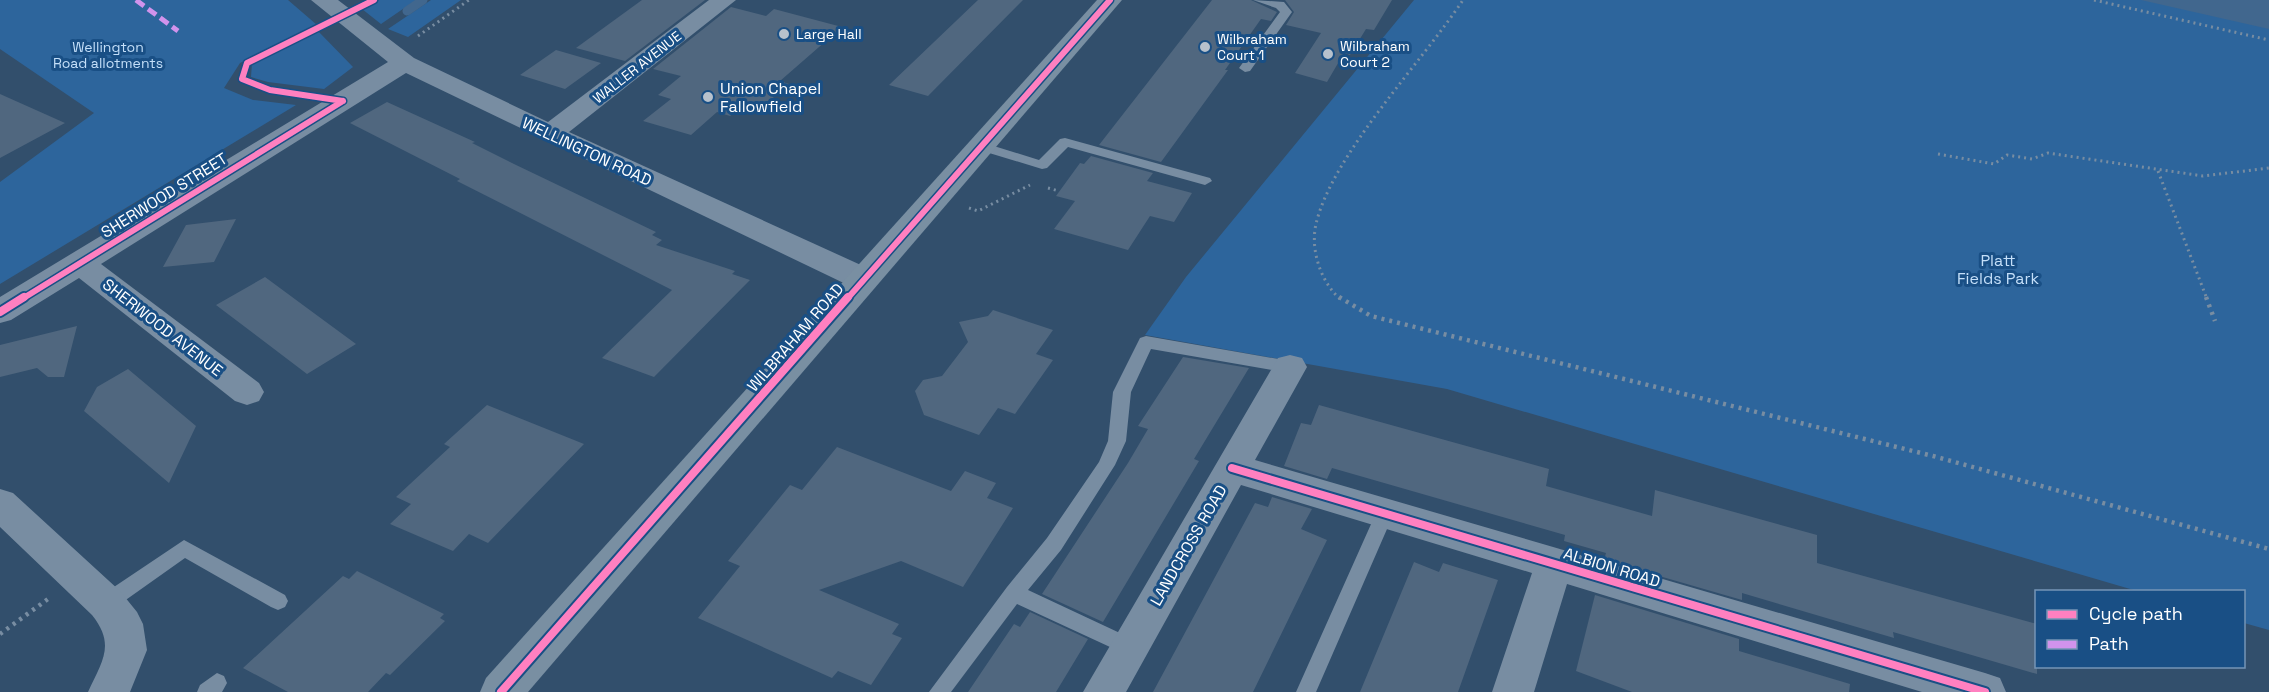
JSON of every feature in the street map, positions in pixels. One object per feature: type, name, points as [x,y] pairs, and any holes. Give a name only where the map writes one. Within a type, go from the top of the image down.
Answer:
[{"type":"highway","name":"WILBRAHAM ROAD","points":[[501,692],[1110,0]]},
{"type":"street","name":"WALLER AVENUE","points":[[550,134],[724,0]]},
{"type":"street","name":"WELLINGTON ROAD","points":[[323,1],[399,58],[550,134],[863,279]]},
{"type":"street","name":"SHERWOOD STREET","points":[[0,312],[399,58]]},
{"type":"street","name":"SHERWOOD AVENUE","points":[[80,263],[247,392]]},
{"type":"street","name":"LANDCROSS ROAD","points":[[1104,692],[1290,367]]},
{"type":"street","name":"ALBION ROAD","points":[[1232,468],[1554,564],[1920,682],[1985,692]]},
{"type":"street","points":[[0,504],[106,603],[123,624],[127,650],[109,692]]},
{"type":"street","points":[[1519,690],[1554,564]]},
{"type":"lane","points":[[1245,68],[1286,12],[1280,5],[1259,0]]},
{"type":"lane","points":[[981,146],[1042,165],[1065,142],[1205,181]]},
{"type":"lane","points":[[939,692],[1054,544],[1106,465],[1117,441],[1122,392],[1146,342],[1290,367]]},
{"type":"lane","points":[[1306,692],[1385,513]]},
{"type":"lane","points":[[106,603],[184,548],[278,601]]},
{"type":"lane","points":[[1014,593],[1130,647]]},
{"type":"path","points":[[399,58],[469,0]]},
{"type":"path","points":[[1463,0],[1443,31],[1404,78],[1328,191],[1315,225],[1317,264],[1329,288],[1346,305],[1371,316],[1602,372],[2099,499],[2269,549]]},
{"type":"path","points":[[2094,0],[2269,40]]},
{"type":"path","points":[[1938,154],[1994,164],[2007,155],[2032,159],[2048,153],[2203,176],[2269,168]]},
{"type":"path","points":[[2158,171],[2216,321]]},
{"type":"path","points":[[935,198],[978,211],[1032,184]]},
{"type":"path","points":[[1041,186],[1059,192]]},
{"type":"path","points":[[0,634],[78,577]]},
{"type":"green space","name":"Wellington Road allotments","points":[[0,0],[288,0],[317,25],[240,63],[224,88],[253,100],[296,105],[0,284],[0,182],[94,113],[0,49]]},
{"type":"green space","points":[[379,0],[416,0],[381,24],[362,9]]},
{"type":"green space","points":[[431,0],[461,0],[408,37],[388,29]]},
{"type":"green space","name":"Platt Fields Park","points":[[1414,0],[2269,0],[2269,630],[2245,623],[2245,590],[2134,590],[1447,389],[1145,335],[1186,277]]},
{"type":"green space","points":[[318,31],[353,67],[324,89],[268,82],[251,77],[252,63]]},
{"type":"shaded area","points":[[2141,0],[2269,0],[2269,29]]},
{"type":"building","points":[[642,0],[705,0],[625,61],[576,48]]},
{"type":"building","points":[[978,0],[1023,0],[928,96],[889,85]]},
{"type":"building","points":[[1212,0],[1251,0],[1277,12],[1271,21],[1261,19],[1225,70],[1228,70],[1161,162],[1099,145]]},
{"type":"building","name":"Wilbraham Court 2","points":[[1285,0],[1392,0],[1374,30],[1366,29],[1350,55],[1344,53],[1327,82],[1295,73],[1321,33],[1286,25],[1294,12]]},
{"type":"building","points":[[731,7],[766,16],[774,9],[842,27],[780,81],[789,84],[760,109],[743,104],[730,116],[717,112],[691,135],[643,121],[671,99],[658,95],[681,76],[653,69]]},
{"type":"building","points":[[556,50],[601,63],[565,89],[520,75]]},
{"type":"building","points":[[0,94],[65,123],[0,158]]},
{"type":"building","points":[[387,102],[475,142],[472,143],[656,232],[652,235],[662,240],[656,245],[735,271],[732,274],[750,280],[654,377],[602,358],[672,290],[457,181],[460,179],[350,123]]},
{"type":"building","points":[[1091,156],[1153,173],[1147,181],[1192,193],[1174,222],[1150,216],[1128,250],[1054,229],[1075,201],[1056,196],[1080,163],[1084,164]]},
{"type":"building","points":[[236,219],[214,262],[163,267],[186,225]]},
{"type":"building","points":[[265,277],[356,344],[307,374],[216,305]]},
{"type":"building","points":[[993,310],[1053,330],[1036,354],[1053,360],[1015,414],[998,408],[979,435],[924,415],[915,391],[923,380],[942,376],[968,342],[959,322],[988,316]]},
{"type":"building","points":[[77,326],[64,377],[48,377],[37,368],[0,377],[0,345]]},
{"type":"building","points":[[1183,357],[1249,368],[1194,459],[1199,461],[1103,622],[1042,594],[1128,463],[1148,429],[1138,426]]},
{"type":"building","points":[[128,369],[196,426],[169,483],[84,411],[97,387]]},
{"type":"building","points":[[487,405],[584,444],[488,543],[469,534],[453,551],[390,524],[411,504],[396,497],[450,447],[444,444]]},
{"type":"building","points":[[1319,405],[1549,469],[1546,486],[1652,516],[1655,490],[1817,535],[1817,563],[2035,623],[2037,674],[1893,632],[1894,638],[1742,593],[1742,600],[1604,560],[1606,553],[1564,541],[1565,535],[1332,468],[1327,479],[1284,466],[1301,423],[1311,425]]},
{"type":"building","points":[[837,447],[951,491],[965,471],[996,483],[987,498],[1013,508],[963,587],[901,561],[819,590],[899,624],[892,634],[902,638],[871,685],[838,671],[832,678],[698,618],[740,566],[728,561],[790,485],[802,490]]},
{"type":"building","points":[[1272,497],[1312,509],[1301,529],[1327,540],[1253,692],[1153,692],[1255,503],[1268,507]]},
{"type":"building","points":[[1414,562],[1439,572],[1443,563],[1498,580],[1458,692],[1360,692]]},
{"type":"building","points":[[357,571],[444,614],[440,618],[445,621],[390,675],[386,673],[368,692],[288,692],[243,668],[343,576],[349,579]]},
{"type":"building","points":[[1595,595],[1739,639],[1739,651],[1850,684],[1849,692],[1632,692],[1576,671]]},
{"type":"building","points":[[1030,612],[1088,639],[1056,692],[968,692],[1014,624],[1020,627]]},
{"type":"waterway","points":[[407,11],[423,0]]},
{"type":"marked path","points":[[136,0],[178,31]]},
{"type":"cycle path","points":[[343,101],[270,90],[242,79],[247,63],[374,0]]},
{"type":"cycle path","points":[[501,692],[1110,0]]},
{"type":"cycle path","points":[[0,312],[343,101]]},
{"type":"cycle path","points":[[1232,468],[1985,692]]},
{"type":"place","name":"Large Hall","points":[[784,34]]},
{"type":"place","name":"Wilbraham Court 1","points":[[1205,47]]},
{"type":"place","name":"Wilbraham Court 2","points":[[1328,54]]},
{"type":"place","name":"Union Chapel Fallowfield","points":[[708,97]]}]
